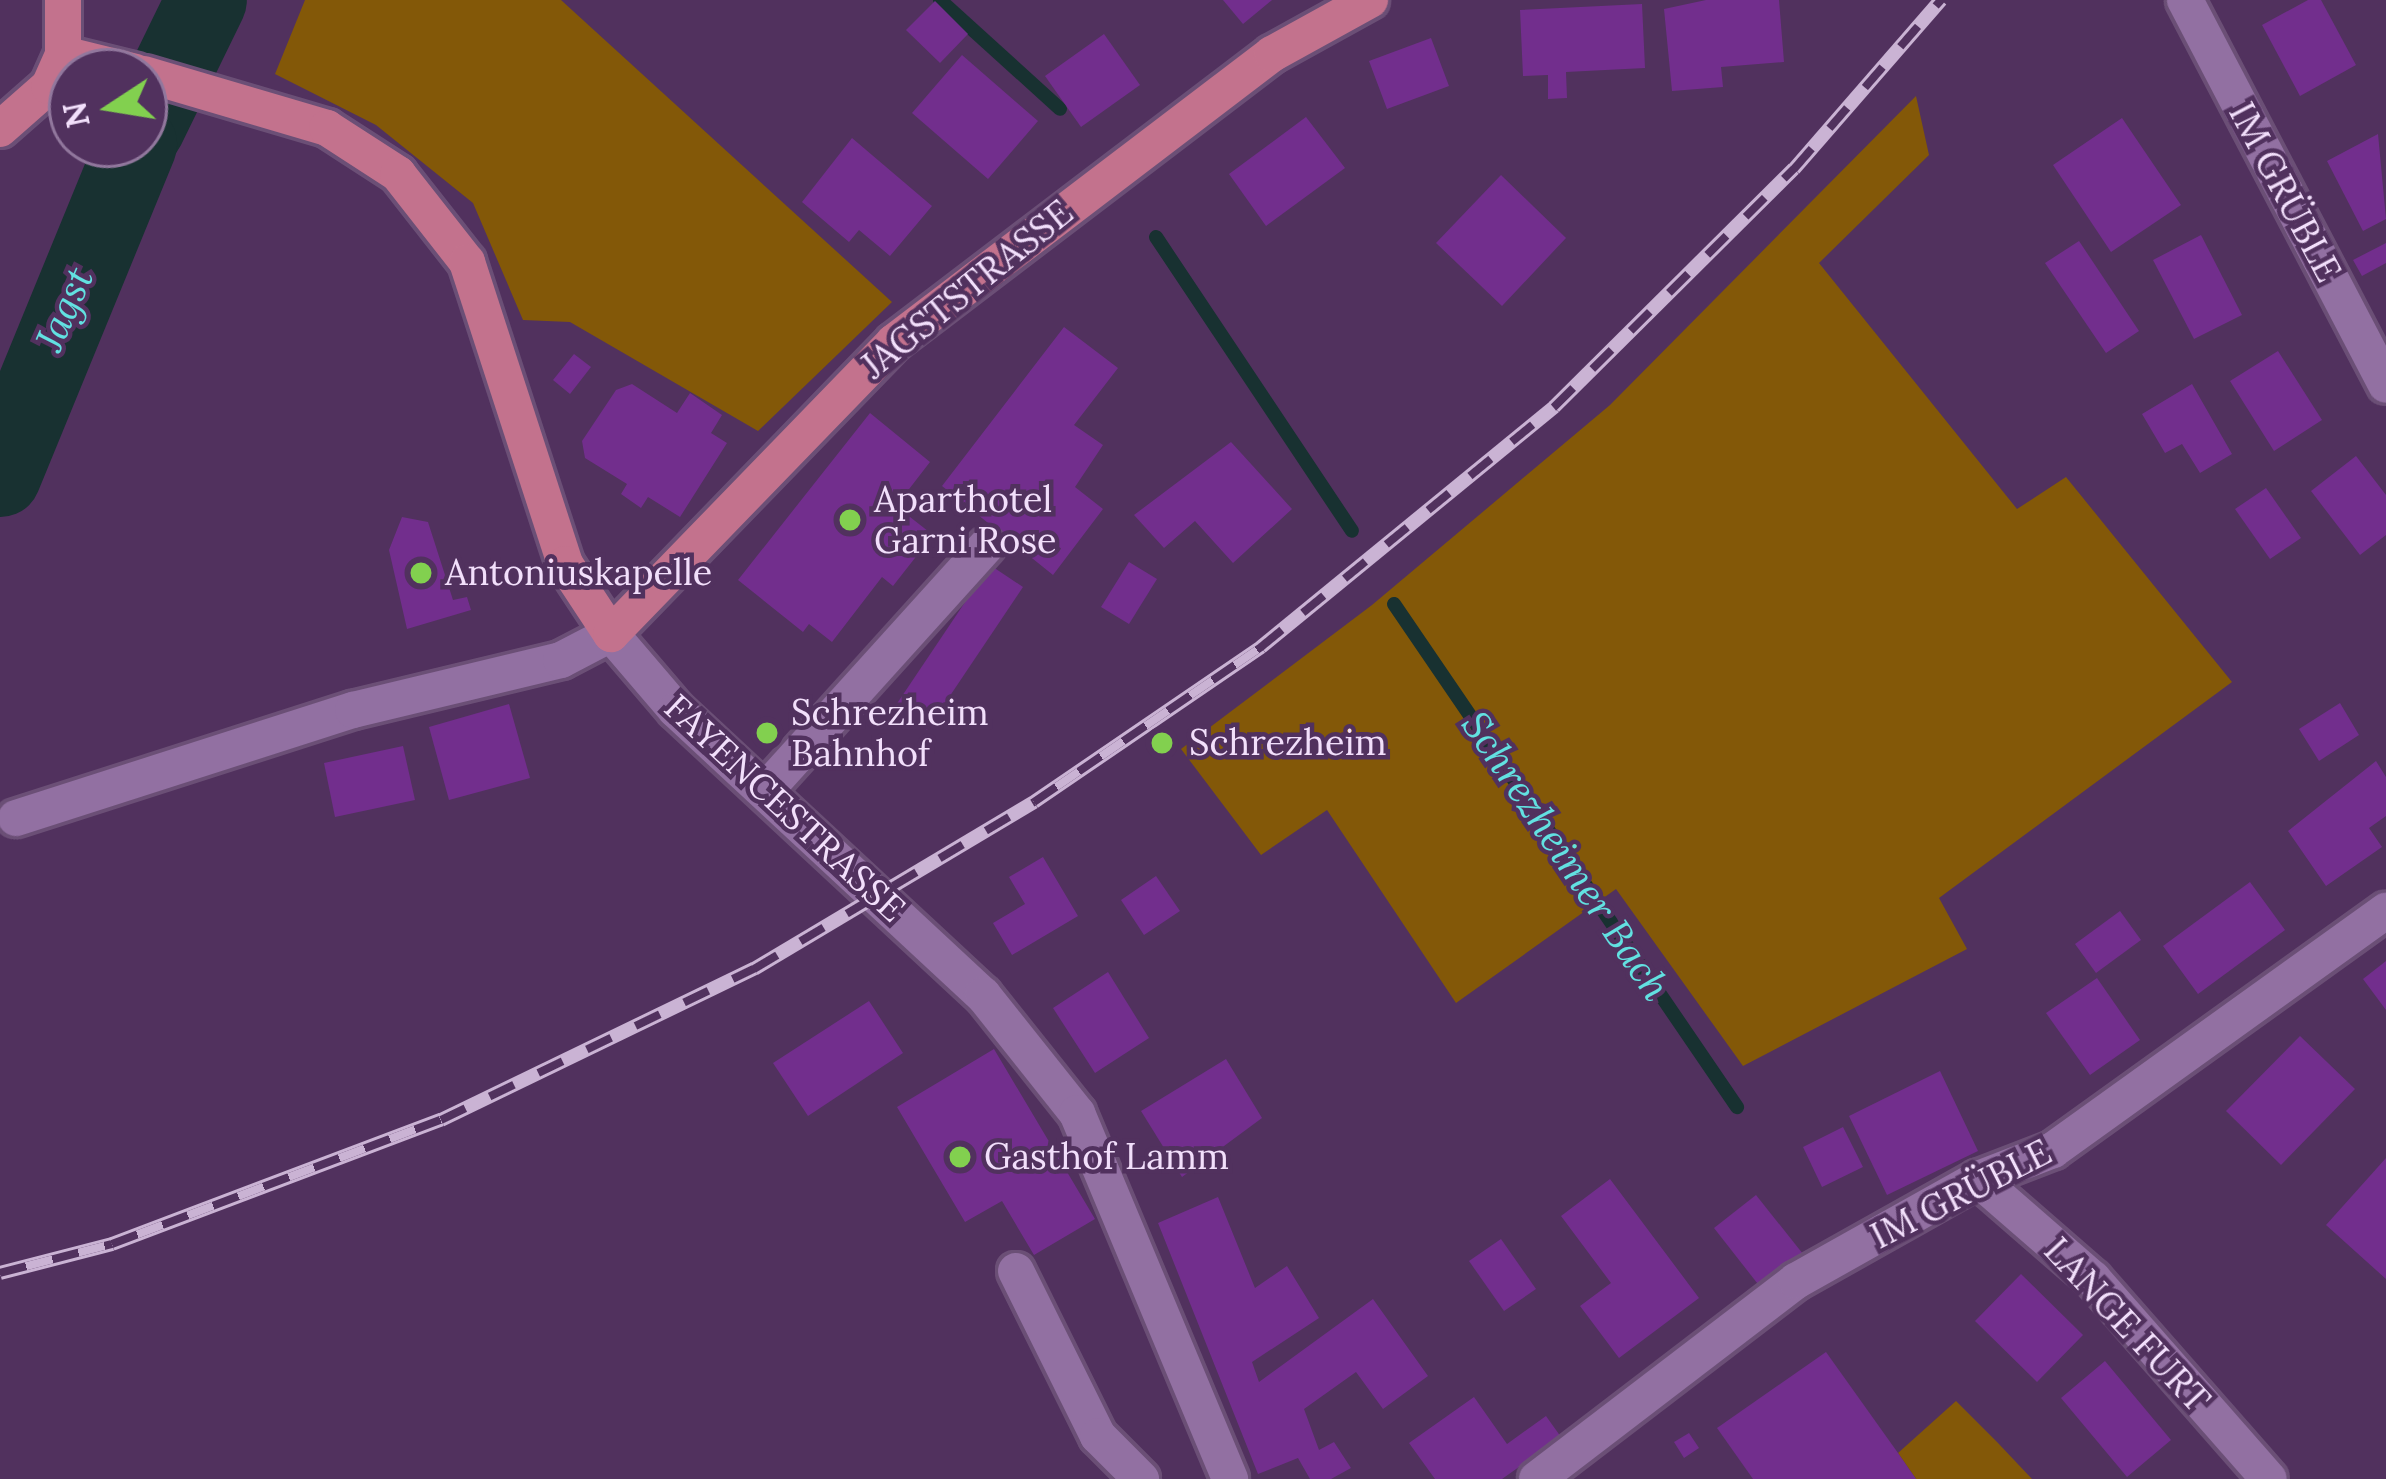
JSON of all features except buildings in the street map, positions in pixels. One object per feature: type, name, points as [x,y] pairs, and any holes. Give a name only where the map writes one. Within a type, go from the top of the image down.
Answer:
[{"type":"main road","points":[[63,48],[64,0]]},
{"type":"main road","name":"JAGSTSTRASSE","points":[[611,634],[894,342],[1272,54],[1370,0]]},
{"type":"main road","name":"FAYENCESTRASSE","points":[[168,79],[241,95],[327,128],[398,174],[467,262],[566,564],[611,634]]},
{"type":"main road","points":[[0,129],[48,87]]},
{"type":"street","name":"IM GRÜBLE","points":[[2185,0],[2386,385]]},
{"type":"street","points":[[765,791],[986,546]]},
{"type":"street","name":"FAYENCESTRASSE","points":[[611,634],[765,791],[983,995],[1077,1113],[1230,1479]]},
{"type":"street","points":[[16,818],[353,710],[561,659],[611,634]]},
{"type":"street","name":"IM GRÜBLE","points":[[1538,1479],[1796,1281],[1978,1180],[2053,1150],[2386,911]]},
{"type":"street","name":"LANGE FURT","points":[[1978,1180],[2093,1280],[2269,1479]]},
{"type":"street","points":[[1016,1271],[1098,1436],[1142,1479]]},
{"type":"shaded area","points":[[305,0],[561,0],[892,302],[758,431],[570,322],[523,320],[473,203],[376,125],[275,74]]},
{"type":"shaded area","points":[[1916,96],[1929,155],[1819,263],[2017,509],[2066,477],[2232,682],[1939,898],[1967,949],[1743,1066],[1616,889],[1456,1003],[1327,810],[1261,855],[1181,749],[1372,605],[1610,405]]},
{"type":"shaded area","points":[[1956,1401],[2032,1479],[1916,1479],[1898,1453]]},
{"type":"waterway","name":"Jagst","points":[[168,78],[206,0]]},
{"type":"waterway","name":"Schrezheimer Bach","points":[[940,0],[1060,109]]},
{"type":"waterway","name":"Jagst","points":[[0,476],[126,168]]},
{"type":"waterway","name":"Schrezheimer Bach","points":[[1156,237],[1352,531]]},
{"type":"waterway","name":"Schrezheimer Bach","points":[[1394,604],[1737,1107]]},
{"type":"railway","points":[[0,1273],[112,1244],[441,1120],[754,969],[1034,802],[1261,647],[1554,407],[1794,169],[1941,0]]},
{"type":"place","name":"Aparthotel Garni Rose","points":[[850,520]]},
{"type":"place","name":"Antoniuskapelle","points":[[421,573]]},
{"type":"place","name":"Schrezheim Bahnhof","points":[[767,733]]},
{"type":"place","name":"Schrezheim","points":[[1162,743]]},
{"type":"place","name":"Gasthof Lamm","points":[[960,1157]]}]
